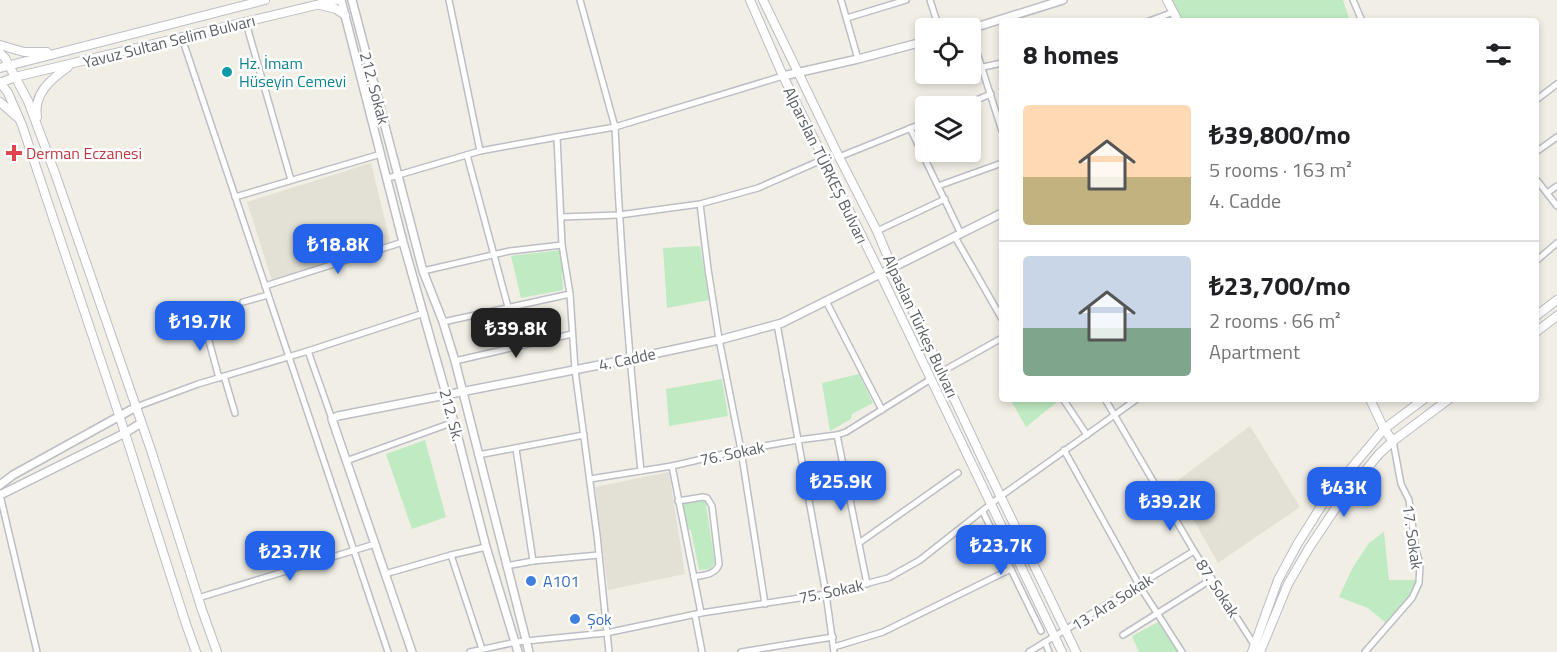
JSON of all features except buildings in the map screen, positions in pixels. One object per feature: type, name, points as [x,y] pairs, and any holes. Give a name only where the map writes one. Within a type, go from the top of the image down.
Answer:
[{"type":"main road","name":"Yavuz Sultan Selim Bulvarı","points":[[0,68],[178,22],[241,3],[265,0]]},
{"type":"main road","name":"Yavuz Sultan Selim Bulvarı","points":[[0,82],[339,0]]},
{"type":"main road","name":"Alparslan TÜRKEŞ Bulvarı","points":[[750,0],[783,76],[1062,652]]},
{"type":"main road","name":"Alpaslan Türkeş Bulvarı","points":[[763,0],[877,231],[982,458],[1076,652]]},
{"type":"main road","points":[[1167,0],[1177,18]]},
{"type":"main road","points":[[319,5],[336,9],[345,15]]},
{"type":"main road","points":[[178,22],[182,38]]},
{"type":"main road","points":[[0,45],[24,52],[67,51]]},
{"type":"main road","points":[[0,53],[28,101],[39,130],[136,407],[217,652]]},
{"type":"main road","points":[[39,130],[36,110],[38,100],[47,84],[72,64]]},
{"type":"main road","points":[[0,82],[8,93],[19,118],[196,652]]},
{"type":"main road","points":[[0,102],[19,118]]},
{"type":"main road","points":[[1539,314],[1557,300]]},
{"type":"main road","points":[[1539,327],[1557,316]]},
{"type":"main road","points":[[1371,402],[1384,429],[1393,441]]},
{"type":"main road","points":[[1256,650],[1278,580],[1327,497],[1384,429],[1420,402]]},
{"type":"main road","points":[[1256,650],[1288,584],[1339,503],[1379,454],[1445,402]]},
{"type":"street","name":"212. Sk.","points":[[339,0],[345,15],[403,242],[447,395],[486,547],[518,652]]},
{"type":"street","name":"212. Sokak","points":[[352,0],[423,271],[443,322],[463,392],[529,652]]},
{"type":"street","points":[[449,0],[480,151]]},
{"type":"street","points":[[580,0],[615,127],[619,215],[641,471]]},
{"type":"street","points":[[841,0],[858,59]]},
{"type":"street","points":[[847,18],[906,0]]},
{"type":"street","points":[[930,0],[936,18]]},
{"type":"street","points":[[1001,18],[1040,3],[1063,0]]},
{"type":"street","points":[[1353,0],[1361,18]]},
{"type":"street","points":[[1157,18],[1174,12]]},
{"type":"street","points":[[981,26],[999,19]]},
{"type":"street","points":[[246,23],[291,180]]},
{"type":"street","points":[[182,38],[388,652]]},
{"type":"street","points":[[388,178],[480,151],[615,127],[783,76],[799,74],[915,44]]},
{"type":"street","points":[[981,61],[999,121]]},
{"type":"street","points":[[983,67],[999,64]]},
{"type":"street","points":[[1539,98],[1557,84]]},
{"type":"street","points":[[981,98],[991,94]]},
{"type":"street","points":[[839,157],[915,126]]},
{"type":"street","points":[[910,128],[945,199],[958,235],[999,313]]},
{"type":"street","points":[[557,137],[562,245],[570,294],[574,370],[590,479],[609,652]]},
{"type":"street","points":[[1539,150],[1557,137]]},
{"type":"street","points":[[235,197],[381,154]]},
{"type":"street","points":[[467,155],[508,308]]},
{"type":"street","points":[[561,217],[619,215],[700,204],[758,188],[824,159]]},
{"type":"street","points":[[939,186],[999,164]]},
{"type":"street","points":[[1539,183],[1557,207]]},
{"type":"street","points":[[1547,193],[1557,186]]},
{"type":"street","points":[[877,231],[945,199]]},
{"type":"street","points":[[700,204],[719,339],[741,450],[765,604]]},
{"type":"street","name":"4. Cadde","points":[[332,418],[630,359],[777,324],[999,217]]},
{"type":"street","points":[[265,286],[403,242]]},
{"type":"street","points":[[1539,258],[1557,243]]},
{"type":"street","points":[[423,271],[510,251],[562,245]]},
{"type":"street","points":[[443,322],[570,294]]},
{"type":"street","points":[[243,303],[268,295]]},
{"type":"street","points":[[826,301],[882,410]]},
{"type":"street","points":[[0,485],[13,475],[136,407],[222,377],[424,313]]},
{"type":"street","points":[[203,319],[235,413]]},
{"type":"street","points":[[777,324],[834,649],[883,632],[1011,569]]},
{"type":"street","points":[[454,361],[572,334]]},
{"type":"street","points":[[943,371],[999,341]]},
{"type":"street","points":[[308,351],[412,652]]},
{"type":"street","name":"76. Sokak","points":[[590,479],[672,466],[741,450],[837,435],[846,432],[931,379]]},
{"type":"street","points":[[1065,402],[1087,435]]},
{"type":"street","name":"87. Sokak","points":[[1107,402],[1194,551],[1256,650]]},
{"type":"street","name":"75. Sokak","points":[[470,652],[516,642],[606,633],[698,614],[826,594],[888,578],[920,560],[1001,496],[1133,402]]},
{"type":"street","points":[[346,461],[454,422]]},
{"type":"street","points":[[37,652],[0,495],[141,423]]},
{"type":"street","points":[[478,455],[584,435]]},
{"type":"street","points":[[837,435],[867,584]]},
{"type":"street","name":"17. Sokak","points":[[1365,652],[1412,598],[1419,583],[1420,564],[1409,500],[1401,484],[1393,441]]},
{"type":"street","points":[[516,449],[533,561]]},
{"type":"street","points":[[1065,450],[1139,585],[1182,652]]},
{"type":"street","points":[[672,466],[694,577],[702,652]]},
{"type":"street","points":[[859,543],[958,473]]},
{"type":"street","points":[[678,501],[703,497],[707,498],[712,506],[719,564],[717,570],[694,577]]},
{"type":"street","points":[[982,512],[1041,631]]},
{"type":"street","points":[[198,597],[375,544]]},
{"type":"street","points":[[385,574],[486,547]]},
{"type":"street","name":"13. Ara Sokak","points":[[1029,652],[1194,551]]},
{"type":"street","points":[[451,555],[482,649]]},
{"type":"street","points":[[506,566],[599,555]]},
{"type":"street","points":[[1123,635],[1212,579]]},
{"type":"street","points":[[741,652],[833,638]]},
{"type":"street","points":[[1045,642],[1049,652]]},
{"type":"street","points":[[791,643],[792,652]]},
{"type":"shaded area","points":[[371,163],[391,245],[272,281],[247,202]]},
{"type":"shaded area","points":[[1250,426],[1300,507],[1218,563],[1173,484]]},
{"type":"shaded area","points":[[669,472],[685,574],[608,590],[595,487]]},
{"type":"green space","points":[[1172,0],[1343,0],[1349,18],[1181,18]]},
{"type":"green space","points":[[700,246],[709,300],[667,308],[663,248]]},
{"type":"green space","points":[[561,250],[563,290],[521,298],[511,256]]},
{"type":"green space","points":[[859,374],[873,403],[852,414],[851,419],[830,431],[822,383]]},
{"type":"green space","points":[[722,379],[728,416],[669,426],[666,389]]},
{"type":"green space","points":[[1012,402],[1057,402],[1026,427]]},
{"type":"green space","points":[[425,440],[446,517],[412,529],[386,454]]},
{"type":"green space","points":[[703,500],[706,505],[715,563],[710,569],[699,570],[691,531],[686,527],[682,504]]},
{"type":"green space","points":[[1384,532],[1389,580],[1416,580],[1411,593],[1386,623],[1368,608],[1339,597],[1353,567],[1369,543]]},
{"type":"green space","points":[[1160,621],[1178,652],[1139,652],[1132,636]]},
{"type":"place","name":"Hz. İmam Hüseyin Cemevi","points":[[227,72]]},
{"type":"place","name":"Derman Eczanesi","points":[[14,153]]},
{"type":"place","name":"A101","points":[[531,581]]},
{"type":"place","name":"Şok","points":[[575,619]]}]
